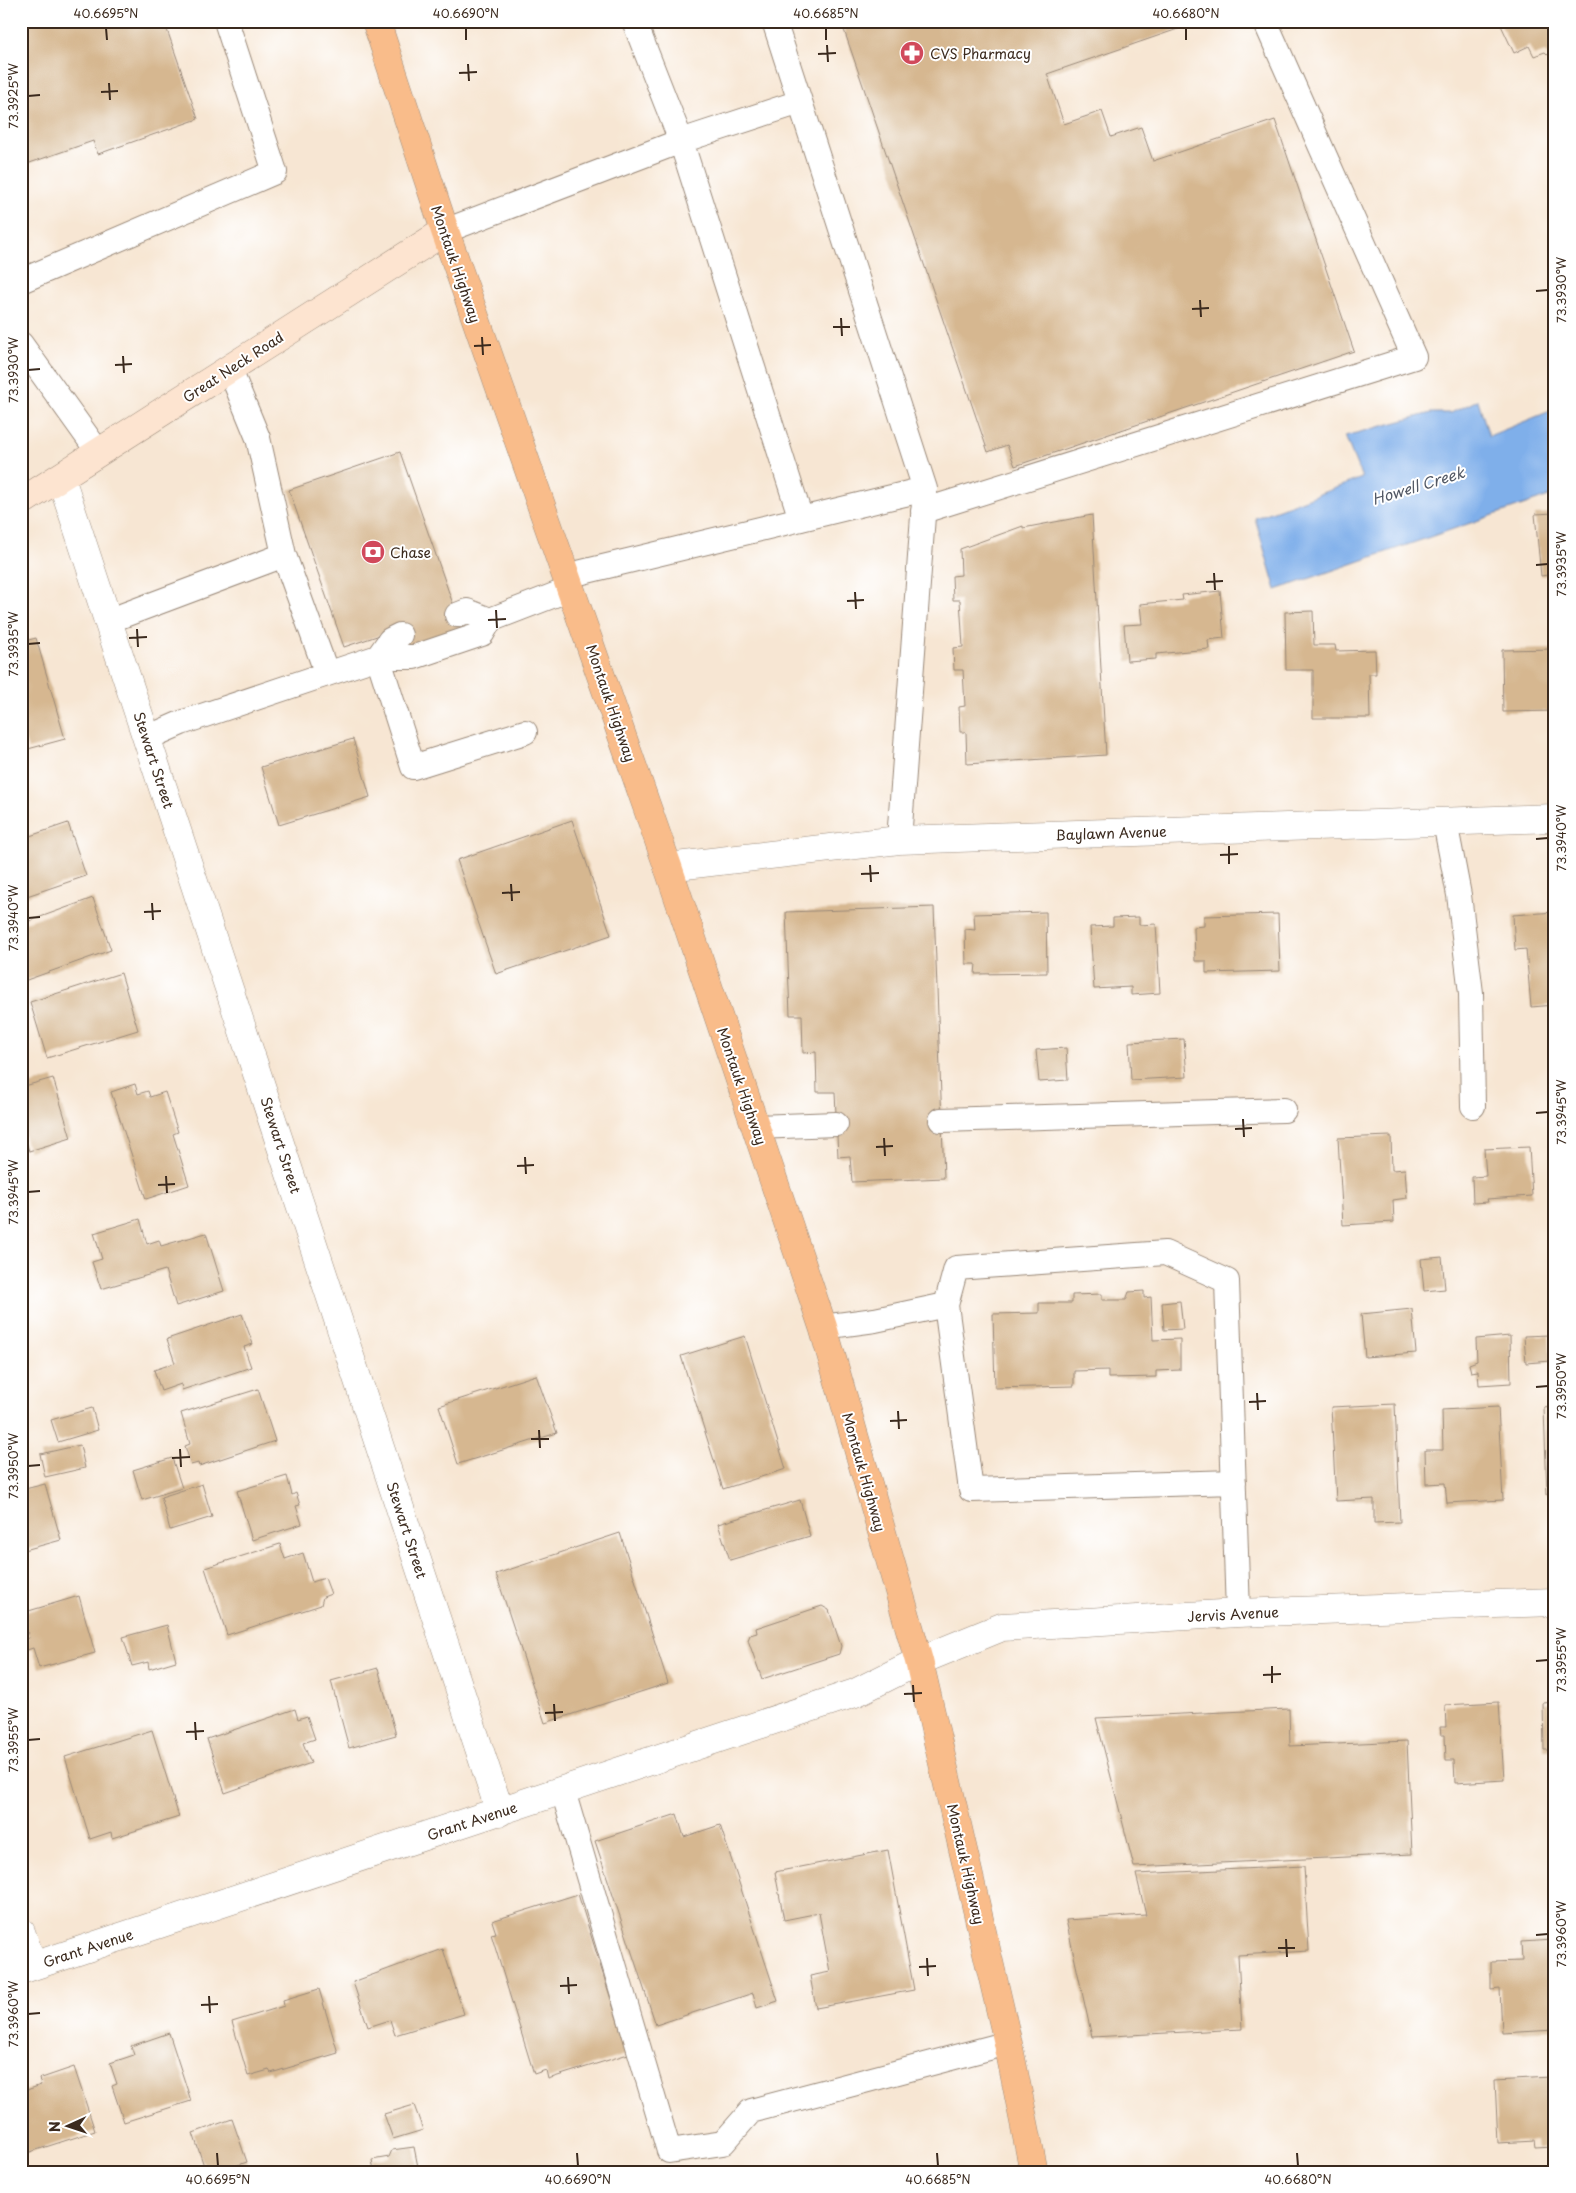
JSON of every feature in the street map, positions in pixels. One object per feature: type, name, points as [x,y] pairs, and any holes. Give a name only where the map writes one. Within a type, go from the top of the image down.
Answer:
[{"type":"main road","name":"Montauk Highway","points":[[376,21],[445,231],[668,867],[823,1327],[918,1661],[1008,2043],[1034,2172]]},
{"type":"main road","name":"Great Neck Road","points":[[21,502],[445,231]]},
{"type":"street","name":"Stewart Street","points":[[61,478],[500,1812]]},
{"type":"street","name":"Baylawn Avenue","points":[[668,867],[899,840],[1555,818]]},
{"type":"street","name":"Jervis Avenue","points":[[918,1661],[1002,1628],[1238,1613],[1555,1602]]},
{"type":"street","name":"Grant Avenue","points":[[27,1968],[856,1693],[918,1661]]},
{"type":"street","points":[[21,1932],[27,1968]]},
{"type":"lane","points":[[21,281],[275,172],[226,21]]},
{"type":"lane","points":[[634,21],[680,142],[801,519]]},
{"type":"lane","points":[[774,21],[924,500],[899,840]]},
{"type":"lane","points":[[147,738],[180,723],[378,657],[414,658],[482,634],[490,620],[568,583],[801,519],[924,500],[1414,357],[1265,21]]},
{"type":"lane","points":[[445,231],[680,142],[800,102]]},
{"type":"lane","points":[[21,344],[99,452]]},
{"type":"lane","points":[[230,370],[258,438],[284,555],[327,674]]},
{"type":"lane","points":[[108,621],[284,555]]},
{"type":"lane","points":[[457,615],[467,611],[490,620]]},
{"type":"lane","points":[[378,657],[390,640],[400,635]]},
{"type":"lane","points":[[378,657],[413,767],[525,732]]},
{"type":"lane","points":[[1445,822],[1459,895],[1471,993],[1472,1106]]},
{"type":"lane","points":[[941,1120],[1284,1110]]},
{"type":"lane","points":[[755,1127],[836,1124]]},
{"type":"lane","points":[[1234,1482],[971,1490],[946,1305],[956,1268],[1165,1253],[1227,1281],[1234,1482],[1238,1613]]},
{"type":"lane","points":[[823,1327],[875,1320],[946,1305]]},
{"type":"lane","points":[[563,1791],[669,2151],[723,2143],[751,2111],[1008,2043]]},
{"type":"water","name":"Howell Creek","points":[[1478,400],[1489,436],[1555,409],[1555,494],[1276,590],[1255,518],[1362,478],[1345,436],[1431,413],[1451,413]]},
{"type":"building","points":[[21,21],[164,21],[198,119],[98,154],[93,141],[21,166]]},
{"type":"building","points":[[841,21],[1201,21],[1047,74],[1064,124],[1102,111],[1111,137],[1141,127],[1153,161],[1275,120],[1354,351],[1015,466],[1007,445],[988,452]]},
{"type":"building","points":[[1499,21],[1555,21],[1555,55],[1548,55],[1545,52],[1534,56],[1529,46],[1514,53]]},
{"type":"building","name":"Chase","points":[[400,452],[462,630],[405,650],[398,629],[344,647],[289,490]]},
{"type":"building","points":[[1555,513],[1555,574],[1541,576],[1535,514]]},
{"type":"building","points":[[1092,515],[1106,755],[967,764],[966,732],[960,732],[959,707],[965,706],[963,670],[954,670],[953,648],[963,647],[960,600],[953,600],[952,576],[961,575],[960,549],[1023,526],[1023,528]]},
{"type":"building","points":[[1220,591],[1224,638],[1208,640],[1209,649],[1156,654],[1156,659],[1127,661],[1124,625],[1142,624],[1140,604],[1183,600],[1182,595]]},
{"type":"building","points":[[1313,611],[1314,645],[1335,645],[1336,651],[1375,650],[1376,674],[1369,674],[1370,718],[1313,718],[1313,670],[1286,670],[1285,612]]},
{"type":"building","points":[[36,638],[65,739],[28,749],[21,727],[21,642]]},
{"type":"building","points":[[1555,649],[1555,711],[1503,712],[1502,650]]},
{"type":"building","points":[[353,739],[370,797],[279,825],[261,767]]},
{"type":"building","points":[[572,820],[611,935],[496,974],[457,860]]},
{"type":"building","points":[[68,823],[86,876],[21,898],[21,839]]},
{"type":"building","points":[[93,898],[111,950],[21,982],[21,924]]},
{"type":"building","points":[[934,907],[944,1178],[852,1182],[850,1156],[838,1157],[835,1092],[817,1092],[816,1052],[803,1053],[802,1015],[790,1015],[786,912]]},
{"type":"building","points":[[1046,912],[1047,973],[975,974],[976,964],[966,964],[965,929],[975,930],[974,914]]},
{"type":"building","points":[[1555,912],[1555,1005],[1531,1007],[1526,949],[1515,950],[1513,915]]},
{"type":"building","points":[[1278,914],[1280,971],[1206,973],[1206,961],[1195,961],[1194,927],[1204,926],[1204,916]]},
{"type":"building","points":[[1139,917],[1139,925],[1156,924],[1160,993],[1131,995],[1131,987],[1094,989],[1090,927],[1113,926],[1113,918]]},
{"type":"building","points":[[121,973],[138,1030],[47,1058],[30,1002]]},
{"type":"building","points":[[1184,1039],[1187,1077],[1131,1080],[1129,1042]]},
{"type":"building","points":[[1066,1048],[1068,1080],[1039,1082],[1036,1050]]},
{"type":"building","points":[[53,1078],[71,1138],[29,1151],[21,1125],[21,1087]]},
{"type":"building","points":[[135,1084],[138,1094],[148,1091],[150,1097],[165,1092],[178,1132],[173,1134],[189,1185],[146,1199],[111,1092]]},
{"type":"building","points":[[1391,1136],[1392,1170],[1405,1169],[1407,1198],[1393,1200],[1394,1222],[1343,1225],[1338,1138]]},
{"type":"building","points":[[1529,1147],[1532,1196],[1487,1199],[1488,1202],[1473,1203],[1472,1177],[1486,1176],[1484,1149]]},
{"type":"building","points":[[140,1219],[147,1244],[159,1240],[161,1246],[206,1233],[224,1291],[176,1306],[165,1270],[101,1289],[92,1262],[102,1259],[94,1233]]},
{"type":"building","points":[[1442,1257],[1445,1289],[1424,1291],[1421,1259]]},
{"type":"building","points":[[1144,1291],[1144,1298],[1151,1297],[1153,1340],[1180,1339],[1180,1370],[1156,1371],[1156,1377],[1108,1378],[1108,1370],[1074,1371],[1074,1386],[995,1388],[993,1314],[1039,1313],[1039,1303],[1072,1303],[1072,1295],[1102,1294],[1102,1300],[1126,1300],[1129,1292]]},
{"type":"building","points":[[1180,1301],[1183,1329],[1164,1330],[1162,1303]]},
{"type":"building","points":[[1412,1309],[1416,1353],[1365,1357],[1361,1314]]},
{"type":"building","points":[[242,1314],[253,1344],[244,1347],[251,1367],[182,1390],[181,1384],[161,1391],[154,1370],[175,1363],[167,1339]]},
{"type":"building","points":[[1549,1335],[1551,1361],[1526,1363],[1524,1336]]},
{"type":"building","points":[[745,1336],[786,1469],[723,1489],[681,1356]]},
{"type":"building","points":[[1510,1336],[1511,1383],[1479,1385],[1478,1371],[1471,1372],[1469,1364],[1477,1361],[1476,1339]]},
{"type":"building","points":[[536,1375],[557,1433],[458,1464],[439,1406]]},
{"type":"building","points":[[1555,1380],[1555,1494],[1547,1495],[1544,1408],[1551,1407],[1550,1381]]},
{"type":"building","points":[[258,1389],[275,1441],[199,1466],[198,1463],[191,1465],[185,1446],[190,1444],[181,1413]]},
{"type":"building","points":[[1395,1404],[1400,1522],[1374,1523],[1374,1499],[1336,1501],[1331,1407]]},
{"type":"building","points":[[1498,1407],[1503,1500],[1447,1503],[1445,1483],[1426,1484],[1425,1450],[1443,1450],[1442,1410]]},
{"type":"building","points":[[92,1408],[98,1430],[58,1442],[51,1420]]},
{"type":"building","points":[[80,1445],[85,1468],[45,1477],[40,1454]]},
{"type":"building","points":[[172,1458],[182,1488],[142,1500],[133,1470]]},
{"type":"building","points":[[287,1476],[292,1495],[296,1493],[300,1505],[296,1506],[302,1524],[252,1540],[237,1491]]},
{"type":"building","points":[[45,1484],[61,1540],[21,1551],[21,1490]]},
{"type":"building","points":[[202,1484],[212,1517],[170,1530],[161,1497]]},
{"type":"building","points":[[800,1500],[810,1536],[730,1560],[718,1524]]},
{"type":"building","points":[[620,1533],[668,1683],[545,1723],[496,1574]]},
{"type":"building","points":[[280,1544],[285,1559],[303,1553],[312,1582],[325,1578],[331,1594],[323,1597],[321,1605],[227,1635],[205,1568]]},
{"type":"building","points":[[79,1596],[95,1653],[39,1668],[33,1648],[27,1650],[23,1639],[29,1638],[22,1613]]},
{"type":"building","points":[[822,1606],[829,1610],[841,1646],[839,1654],[762,1679],[748,1640],[750,1635],[757,1633],[756,1628]]},
{"type":"building","points":[[167,1625],[176,1661],[149,1669],[148,1662],[132,1666],[123,1637]]},
{"type":"building","points":[[378,1668],[396,1735],[349,1748],[331,1681]]},
{"type":"building","points":[[1499,1702],[1504,1780],[1455,1783],[1454,1760],[1446,1760],[1445,1735],[1441,1735],[1440,1727],[1446,1727],[1445,1705]]},
{"type":"building","points":[[1555,1702],[1555,1750],[1544,1750],[1543,1703]]},
{"type":"building","points":[[295,1709],[298,1719],[307,1716],[315,1739],[303,1743],[311,1763],[225,1793],[207,1739]]},
{"type":"building","points":[[1289,1709],[1290,1746],[1407,1741],[1412,1854],[1134,1867],[1096,1718]]},
{"type":"building","points":[[152,1730],[179,1817],[112,1838],[111,1832],[90,1839],[65,1757]]},
{"type":"building","points":[[677,1814],[684,1837],[720,1825],[778,2001],[757,2008],[753,1993],[656,2025],[595,1841]]},
{"type":"building","points":[[888,1850],[914,1990],[816,2008],[810,1976],[830,1972],[819,1913],[784,1920],[775,1872]]},
{"type":"building","points":[[1304,1866],[1309,1951],[1238,1955],[1242,2029],[1092,2037],[1066,1920],[1146,1915],[1136,1874]]},
{"type":"building","points":[[578,1894],[628,2054],[548,2079],[546,2070],[534,2074],[491,1934],[496,1933],[492,1921]]},
{"type":"building","points":[[1554,1940],[1555,2030],[1502,2033],[1500,1989],[1491,1990],[1491,1962],[1522,1961],[1521,1942]]},
{"type":"building","points":[[443,1949],[464,2014],[395,2035],[390,2020],[368,2027],[353,1982]]},
{"type":"building","points":[[319,1989],[338,2053],[271,2073],[269,2070],[248,2076],[232,2022],[284,2006],[283,2000]]},
{"type":"building","points":[[169,2033],[191,2101],[124,2122],[112,2086],[117,2084],[110,2063],[134,2055],[131,2046]]},
{"type":"building","points":[[74,2067],[95,2131],[24,2154],[21,2150],[21,2092],[41,2085],[39,2079]]},
{"type":"building","points":[[1551,2077],[1552,2086],[1555,2086],[1555,2147],[1536,2148],[1535,2141],[1498,2143],[1495,2080]]},
{"type":"building","points":[[414,2105],[423,2130],[393,2139],[384,2114]]},
{"type":"building","points":[[232,2119],[247,2162],[218,2172],[206,2172],[193,2133]]},
{"type":"building","points":[[414,2147],[418,2167],[399,2172],[374,2172],[372,2160],[389,2157],[392,2150]]},
{"type":"place","name":"CVS Pharmacy","points":[[912,53]]},
{"type":"place","name":"Chase","points":[[373,552]]}]
